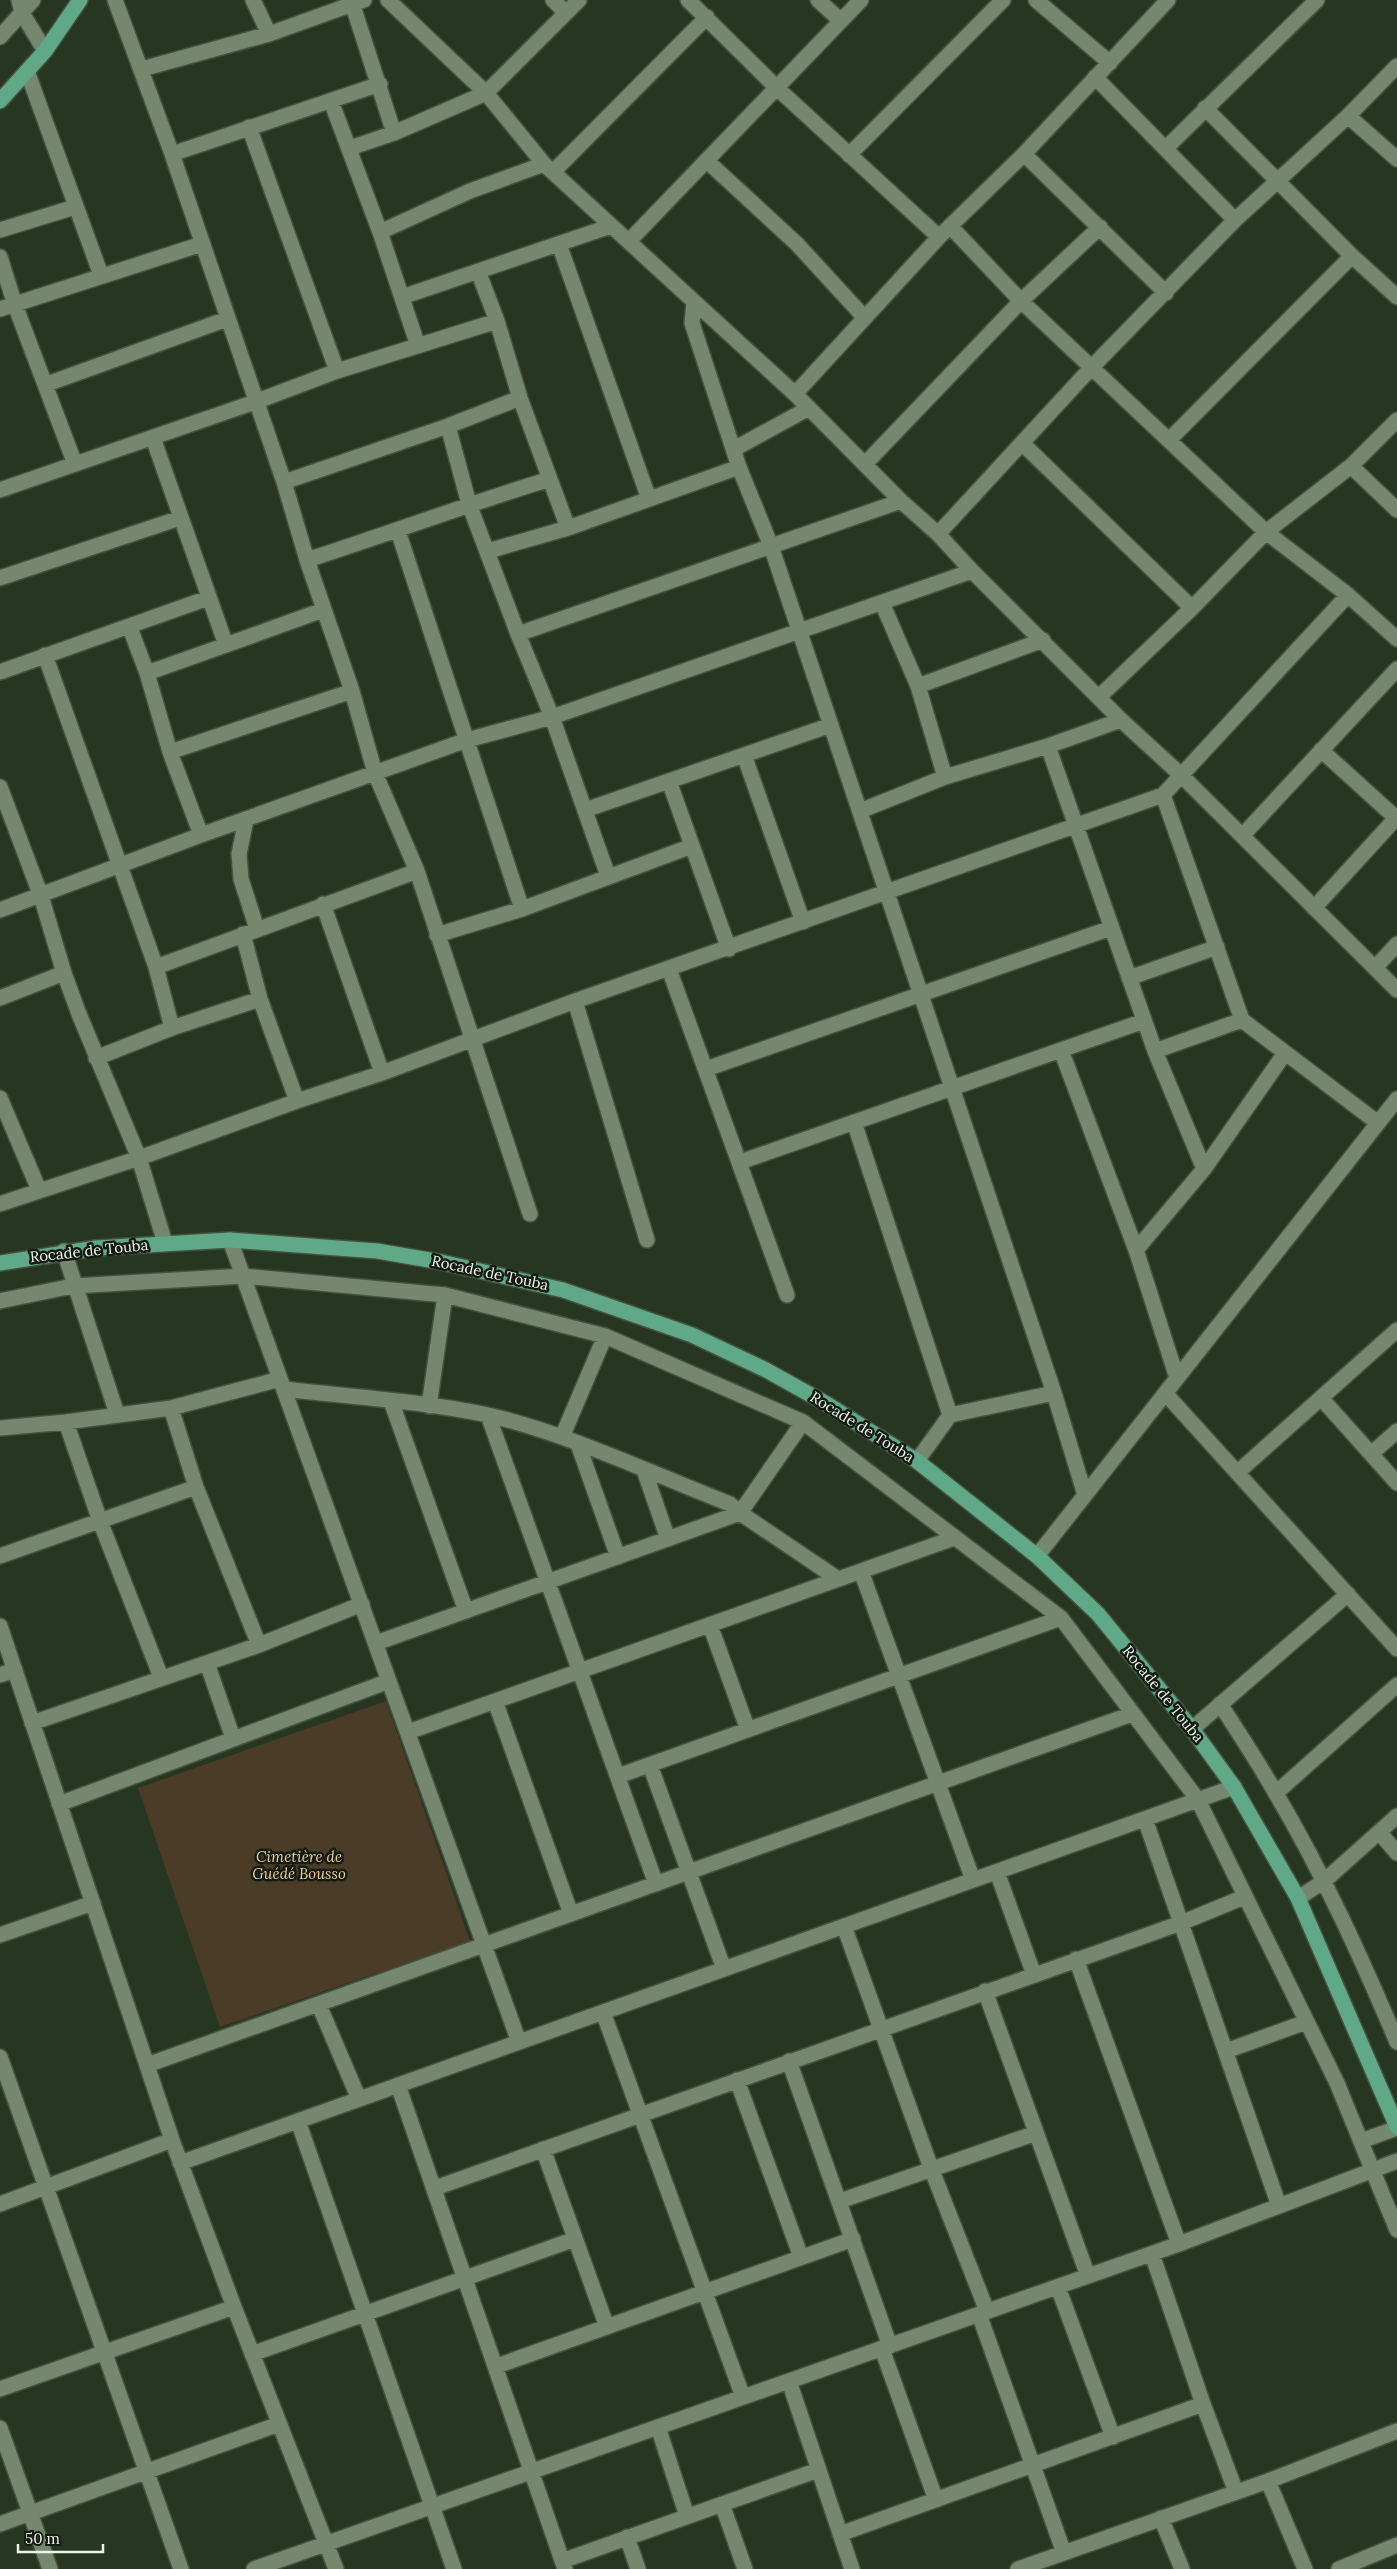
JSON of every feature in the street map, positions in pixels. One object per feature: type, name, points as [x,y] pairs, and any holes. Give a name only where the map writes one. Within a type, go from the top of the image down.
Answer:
[{"type":"main road","points":[[0,101],[45,51],[80,0]]},
{"type":"main road","name":"Rocade de Touba","points":[[0,1263],[64,1251],[230,1240],[377,1251],[441,1262],[563,1290],[692,1335],[766,1370],[827,1404],[917,1461],[1037,1556],[1098,1614],[1192,1729],[1234,1787],[1298,1898],[1397,2128]]},
{"type":"street","points":[[0,37],[20,6],[32,0]]},
{"type":"street","points":[[115,0],[142,68],[172,154],[255,402],[284,482],[323,610],[352,690],[375,773],[417,871],[474,1038],[530,1214]]},
{"type":"street","points":[[253,0],[269,34]]},
{"type":"street","points":[[388,0],[486,93],[549,167],[795,394],[866,463],[901,501],[938,534],[972,571],[1121,720],[1180,775],[1397,990]]},
{"type":"street","points":[[553,0],[566,14]]},
{"type":"street","points":[[350,148],[394,133],[486,93],[579,0]]},
{"type":"street","points":[[688,0],[777,88],[939,237]]},
{"type":"street","points":[[818,0],[841,21]]},
{"type":"street","points":[[629,242],[861,0]]},
{"type":"street","points":[[849,155],[1003,0]]},
{"type":"street","points":[[1036,0],[1110,63]]},
{"type":"street","points":[[795,394],[864,316],[939,237],[1024,154],[1168,0]]},
{"type":"street","points":[[1166,148],[1317,0]]},
{"type":"street","points":[[142,68],[269,34],[358,3],[394,133]]},
{"type":"street","points":[[20,6],[45,51]]},
{"type":"street","points":[[380,232],[470,191],[549,167],[707,17]]},
{"type":"street","points":[[938,534],[1092,367],[1235,220],[1276,180],[1348,116],[1397,66]]},
{"type":"street","points":[[27,71],[101,275]]},
{"type":"street","points":[[1095,77],[1235,220]]},
{"type":"street","points":[[172,154],[380,84]]},
{"type":"street","points":[[331,101],[380,232],[418,346]]},
{"type":"street","points":[[1205,108],[1352,256],[1397,297]]},
{"type":"street","points":[[1348,116],[1397,159]]},
{"type":"street","points":[[249,127],[337,371]]},
{"type":"street","points":[[1024,154],[1166,293]]},
{"type":"street","points":[[707,161],[797,244],[864,316]]},
{"type":"street","points":[[0,230],[75,207]]},
{"type":"street","points":[[402,297],[612,226]]},
{"type":"street","points":[[950,226],[1021,300],[1266,532],[1348,595],[1397,639]]},
{"type":"street","points":[[866,463],[1021,300],[1100,228]]},
{"type":"street","points":[[0,310],[101,275],[202,244]]},
{"type":"street","points":[[559,244],[649,498]]},
{"type":"street","points":[[1169,440],[1352,256]]},
{"type":"street","points":[[0,257],[15,305],[47,384],[75,464]]},
{"type":"street","points":[[478,272],[497,321],[520,398],[568,528]]},
{"type":"street","points":[[694,302],[692,323],[739,467],[771,546],[1054,1393],[1085,1494]]},
{"type":"street","points":[[47,384],[227,319]]},
{"type":"street","points":[[0,490],[255,402],[337,371],[497,321]]},
{"type":"street","points":[[284,482],[448,426],[520,398]]},
{"type":"street","points":[[734,449],[809,408]]},
{"type":"street","points":[[1099,697],[1192,608],[1266,532],[1351,466],[1397,420]]},
{"type":"street","points":[[448,426],[469,504],[518,634],[552,717],[608,876]]},
{"type":"street","points":[[153,438],[226,645]]},
{"type":"street","points":[[1023,444],[1192,608]]},
{"type":"street","points":[[1351,466],[1397,510]]},
{"type":"street","points":[[488,551],[568,528],[739,467]]},
{"type":"street","points":[[307,560],[398,531],[469,504],[550,479]]},
{"type":"street","points":[[518,634],[901,501]]},
{"type":"street","points":[[0,578],[180,518]]},
{"type":"street","points":[[398,531],[522,908]]},
{"type":"street","points":[[0,910],[201,835],[467,740],[552,717],[972,571]]},
{"type":"street","points":[[0,1204],[139,1158],[297,1101],[382,1073],[575,1001],[887,894],[1163,796],[1180,775],[1348,595]]},
{"type":"street","points":[[0,672],[130,628],[208,598]]},
{"type":"street","points":[[882,603],[918,686],[945,778]]},
{"type":"street","points":[[147,673],[323,610]]},
{"type":"street","points":[[130,628],[147,673],[170,752],[201,835]]},
{"type":"street","points":[[918,686],[1043,640]]},
{"type":"street","points":[[45,656],[156,967],[172,1028]]},
{"type":"street","points":[[1242,836],[1397,669]]},
{"type":"street","points":[[170,752],[352,690]]},
{"type":"street","points":[[860,812],[945,778],[1048,746],[1121,720]]},
{"type":"street","points":[[585,810],[831,725]]},
{"type":"street","points":[[1048,746],[1155,1051],[1204,1169]]},
{"type":"street","points":[[1314,908],[1397,818],[1321,750]]},
{"type":"street","points":[[744,755],[803,922]]},
{"type":"street","points":[[669,781],[728,949]]},
{"type":"street","points":[[0,787],[5,815],[41,896],[64,973],[96,1058],[139,1158],[165,1243]]},
{"type":"street","points":[[1163,796],[1242,1020],[1378,1123]]},
{"type":"street","points":[[246,820],[239,854],[241,879],[260,999],[297,1101]]},
{"type":"street","points":[[438,935],[522,908],[692,846]]},
{"type":"street","points":[[156,967],[417,871]]},
{"type":"street","points":[[323,904],[382,1073]]},
{"type":"street","points":[[706,1069],[1112,928]]},
{"type":"street","points":[[1375,968],[1397,944]]},
{"type":"street","points":[[1129,978],[1217,947]]},
{"type":"street","points":[[669,970],[787,1295]]},
{"type":"street","points":[[0,998],[64,973]]},
{"type":"street","points":[[96,1058],[172,1028],[260,999]]},
{"type":"street","points":[[575,1001],[647,1240]]},
{"type":"street","points":[[1155,1051],[1242,1020]]},
{"type":"street","points":[[740,1162],[1144,1021]]},
{"type":"street","points":[[1061,1050],[1136,1250],[1177,1378]]},
{"type":"street","points":[[1136,1250],[1204,1169],[1285,1053]]},
{"type":"street","points":[[0,1098],[39,1190]]},
{"type":"street","points":[[1037,1556],[1397,1099]]},
{"type":"street","points":[[854,1122],[950,1415]]},
{"type":"street","points":[[230,1240],[520,2042]]},
{"type":"street","points":[[64,1251],[73,1286],[116,1414]]},
{"type":"street","points":[[0,1301],[73,1286],[243,1276],[445,1295],[605,1336],[802,1422],[1061,1618],[1198,1800],[1337,2083],[1397,2230]]},
{"type":"street","points":[[429,1406],[445,1295]]},
{"type":"street","points":[[1238,1472],[1397,1330]]},
{"type":"street","points":[[562,1437],[605,1336]]},
{"type":"street","points":[[0,1428],[66,1422],[171,1408],[282,1384],[488,1415],[562,1437],[730,1504],[740,1513],[838,1579]]},
{"type":"street","points":[[917,1461],[950,1415],[1054,1393]]},
{"type":"street","points":[[1165,1393],[1397,1649]]},
{"type":"street","points":[[1321,1398],[1397,1483]]},
{"type":"street","points":[[390,1401],[466,1611]]},
{"type":"street","points":[[171,1408],[196,1487],[259,1645]]},
{"type":"street","points":[[488,1415],[656,1884]]},
{"type":"street","points":[[66,1422],[100,1521],[161,1677]]},
{"type":"street","points":[[376,1643],[740,1513],[802,1422]]},
{"type":"street","points":[[1371,1454],[1397,1431]]},
{"type":"street","points":[[578,1444],[618,1556]]},
{"type":"street","points":[[644,1470],[668,1538]]},
{"type":"street","points":[[0,1556],[196,1487]]},
{"type":"street","points":[[408,1732],[954,1538]]},
{"type":"street","points":[[861,1571],[973,1880]]},
{"type":"street","points":[[1192,1729],[1348,1594]]},
{"type":"street","points":[[32,1723],[161,1677],[259,1645],[362,1604]]},
{"type":"street","points":[[618,1776],[1061,1618]]},
{"type":"street","points":[[710,1625],[748,1730]]},
{"type":"street","points":[[0,1626],[180,2163],[336,2569]]},
{"type":"street","points":[[208,1663],[233,1738]]},
{"type":"street","points":[[0,1675],[15,1670]]},
{"type":"street","points":[[60,1804],[389,1681]]},
{"type":"street","points":[[1276,1793],[1397,1685]]},
{"type":"street","points":[[495,1701],[571,1914]]},
{"type":"street","points":[[1220,1704],[1276,1793],[1323,1882],[1366,1968],[1397,2042]]},
{"type":"street","points":[[147,2066],[1132,1714]]},
{"type":"street","points":[[650,1764],[724,1969]]},
{"type":"street","points":[[180,2163],[1234,1787]]},
{"type":"street","points":[[1298,1898],[1323,1882],[1397,1816]]},
{"type":"street","points":[[1145,1819],[1280,2206]]},
{"type":"street","points":[[1379,1832],[1397,1853]]},
{"type":"street","points":[[996,1872],[1034,1975]]},
{"type":"street","points":[[435,2188],[985,1991],[1181,1923],[1244,1897]]},
{"type":"street","points":[[0,1935],[92,1903]]},
{"type":"street","points":[[844,1926],[983,2313],[1064,2553]]},
{"type":"street","points":[[1076,1959],[1179,2244]]},
{"type":"street","points":[[985,1991],[1088,2276]]},
{"type":"street","points":[[319,2005],[359,2099]]},
{"type":"street","points":[[603,2012],[743,2397]]},
{"type":"street","points":[[1226,2051],[1306,2022]]},
{"type":"street","points":[[0,2057],[181,2569]]},
{"type":"street","points":[[789,2061],[853,2239],[936,2500]]},
{"type":"street","points":[[737,2080],[801,2257]]},
{"type":"street","points":[[398,2085],[497,2366],[531,2472],[564,2565],[627,2537],[818,2470]]},
{"type":"street","points":[[298,2121],[454,2569]]},
{"type":"street","points":[[1360,2141],[1397,2128]]},
{"type":"street","points":[[840,2201],[1036,2133]]},
{"type":"street","points":[[0,2204],[172,2140]]},
{"type":"street","points":[[543,2149],[607,2327]]},
{"type":"street","points":[[254,2569],[1152,2254],[1397,2161]]},
{"type":"street","points":[[252,2354],[575,2239]]},
{"type":"street","points":[[497,2366],[853,2239]]},
{"type":"street","points":[[1152,2254],[1202,2404],[1236,2492]]},
{"type":"street","points":[[1058,2287],[1112,2437]]},
{"type":"street","points":[[0,2389],[234,2307]]},
{"type":"street","points":[[789,2381],[852,2569]]},
{"type":"street","points":[[840,2534],[1202,2404]]},
{"type":"street","points":[[0,2524],[279,2424]]},
{"type":"street","points":[[658,2427],[687,2516]]},
{"type":"street","points":[[0,2428],[50,2569]]},
{"type":"street","points":[[1018,2569],[1268,2481],[1397,2431]]},
{"type":"street","points":[[1268,2481],[1305,2569]]},
{"type":"street","points":[[722,2504],[745,2569]]},
{"type":"street","points":[[1161,2518],[1182,2569]]},
{"type":"street","points":[[627,2537],[638,2569]]},
{"type":"street","points":[[1339,2569],[1397,2545]]},
{"type":"green space","name":"Cimetière de Guédé Bousso","points":[[386,1701],[470,1941],[220,2027],[138,1788]]}]
